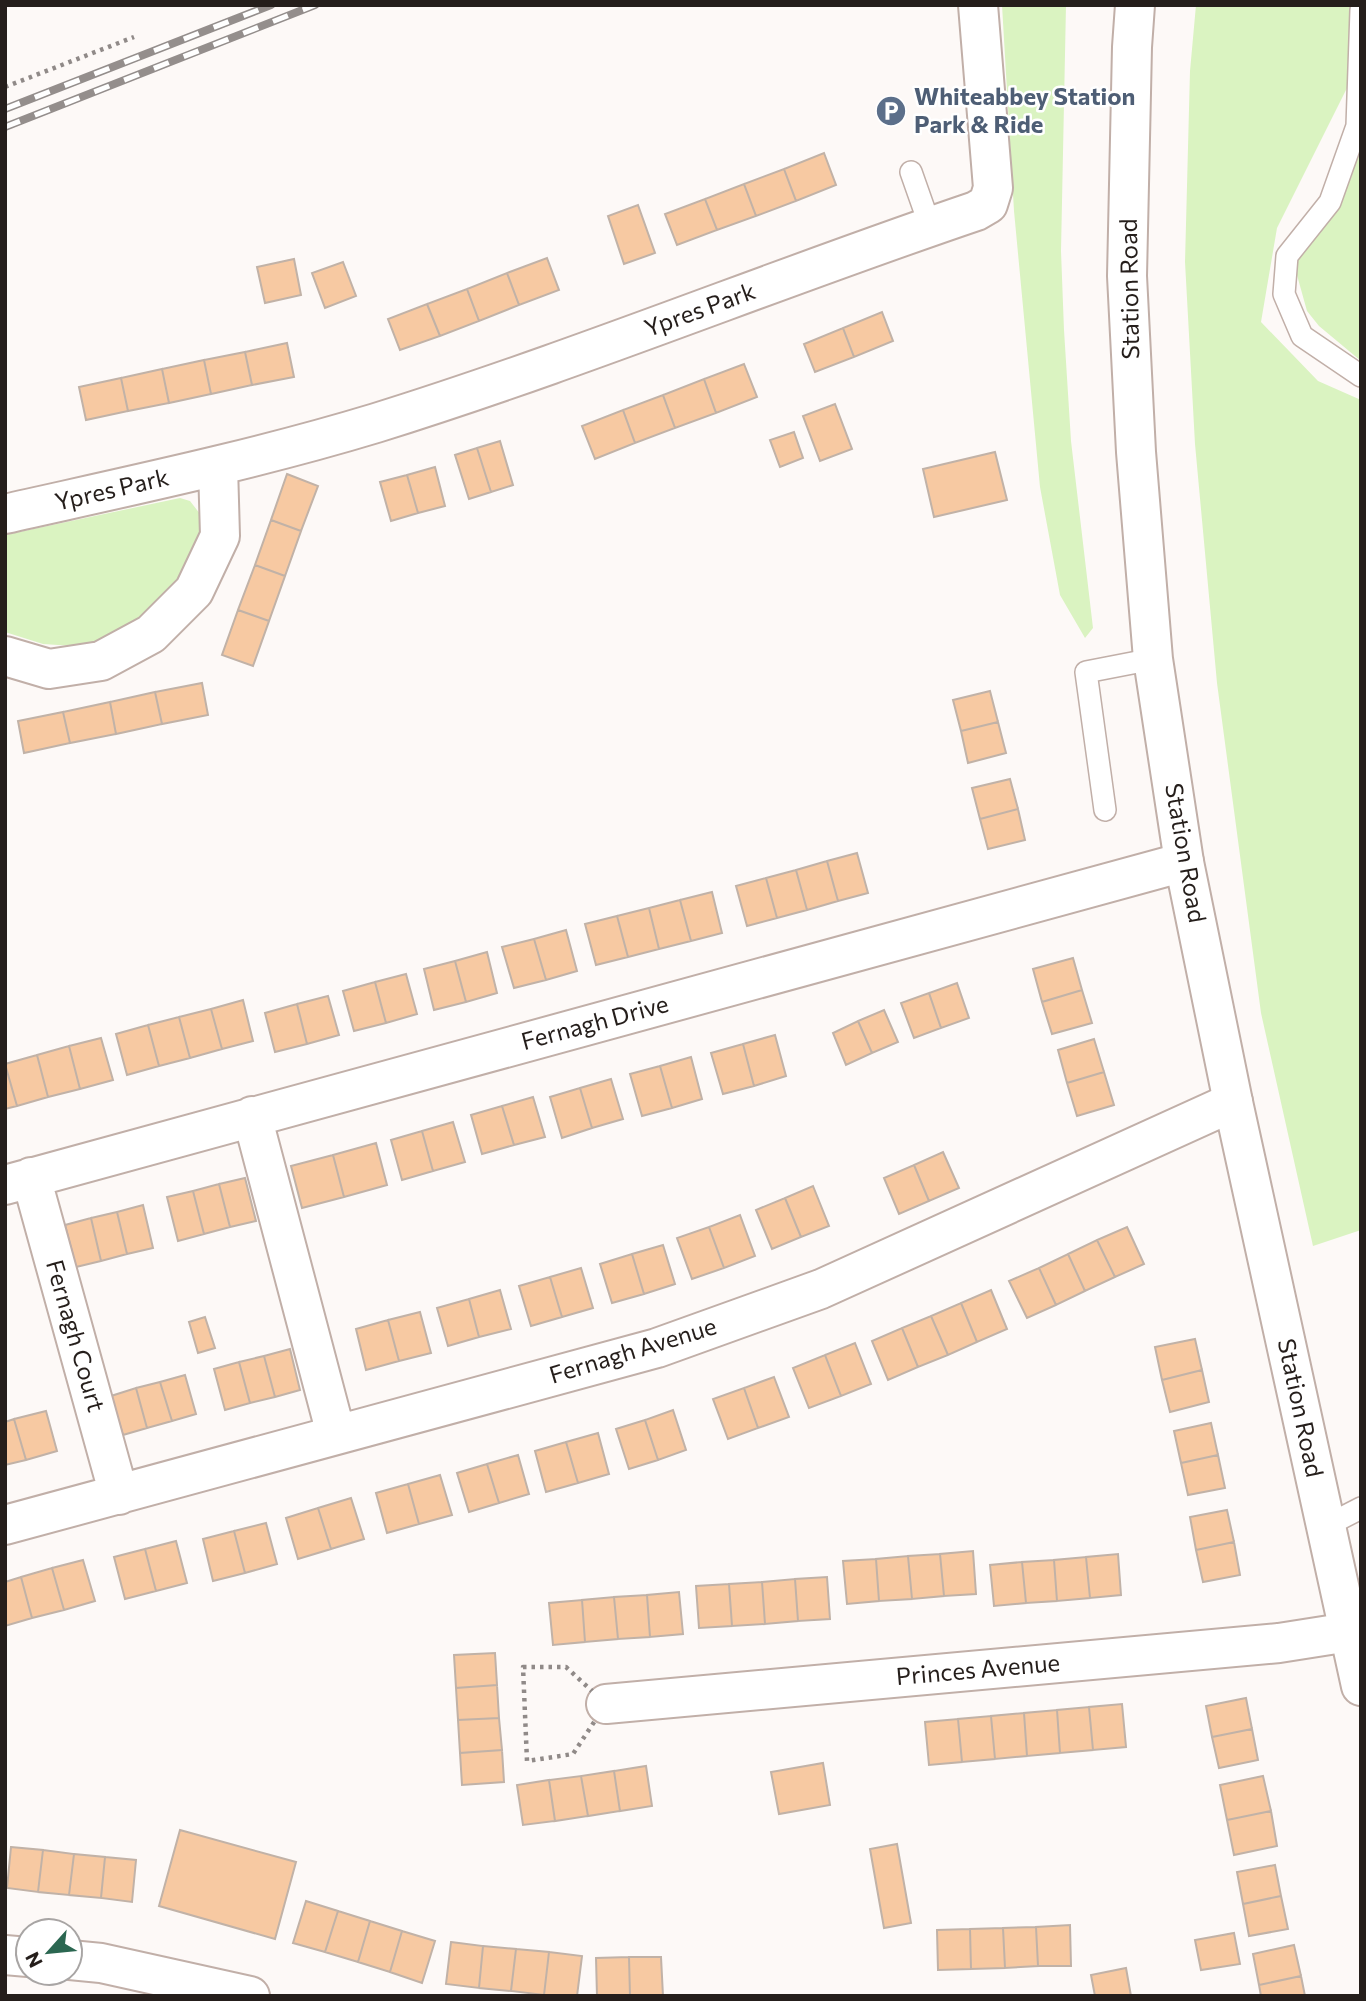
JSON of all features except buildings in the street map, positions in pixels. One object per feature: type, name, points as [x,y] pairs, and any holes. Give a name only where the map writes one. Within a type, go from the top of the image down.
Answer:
[{"type":"street","name":"Ypres Park","points":[[5,513],[218,466],[377,422],[645,331],[976,211],[988,204],[993,188],[978,5]]},
{"type":"street","name":"Station Road","points":[[1135,5],[1127,276],[1136,453],[1153,659],[1184,862],[1233,1101],[1361,1686]]},
{"type":"street","points":[[5,656],[48,669],[101,662],[151,634],[194,591],[220,536],[218,466]]},
{"type":"street","name":"Fernagh Drive","points":[[18,1181],[1184,862]]},
{"type":"street","name":"Fernagh Avenue","points":[[5,1525],[657,1348],[821,1289],[1233,1101]]},
{"type":"street","points":[[252,1116],[336,1434]]},
{"type":"street","name":"Fernagh Court","points":[[18,1181],[119,1494]]},
{"type":"street","name":"Princes Avenue","points":[[606,1704],[1279,1643],[1349,1632]]},
{"type":"street","points":[[84,1961],[101,1962],[250,1996]]},
{"type":"lane","points":[[1361,10],[1357,126],[1330,202],[1287,256],[1284,294],[1302,336],[1361,376]]},
{"type":"lane","points":[[911,172],[930,226]]},
{"type":"lane","points":[[1105,810],[1086,672],[1153,659]]},
{"type":"lane","points":[[1326,1526],[1361,1508]]},
{"type":"path","points":[[5,87],[134,37]]},
{"type":"path","points":[[523,1667],[566,1667],[606,1704],[573,1754],[527,1761],[523,1667]]},
{"type":"green space","points":[[1002,5],[1066,5],[1061,251],[1071,441],[1093,628],[1085,638],[1060,595],[1040,487],[1014,211]]},
{"type":"green space","points":[[1196,5],[1350,5],[1347,88],[1277,228],[1261,322],[1318,381],[1361,400],[1361,1230],[1313,1246],[1261,1013],[1217,683],[1195,444],[1185,262],[1190,71]]},
{"type":"green space","points":[[1361,138],[1361,361],[1319,326],[1307,311],[1295,268],[1296,253],[1325,221],[1351,178]]},
{"type":"green space","points":[[180,498],[190,501],[204,519],[203,544],[173,601],[88,647],[43,644],[5,632],[5,535]]},
{"type":"railway","points":[[5,109],[271,5]]},
{"type":"railway","points":[[5,127],[315,5]]},
{"type":"place","name":"Whiteabbey Station Park & Ride","points":[[891,111]]}]
